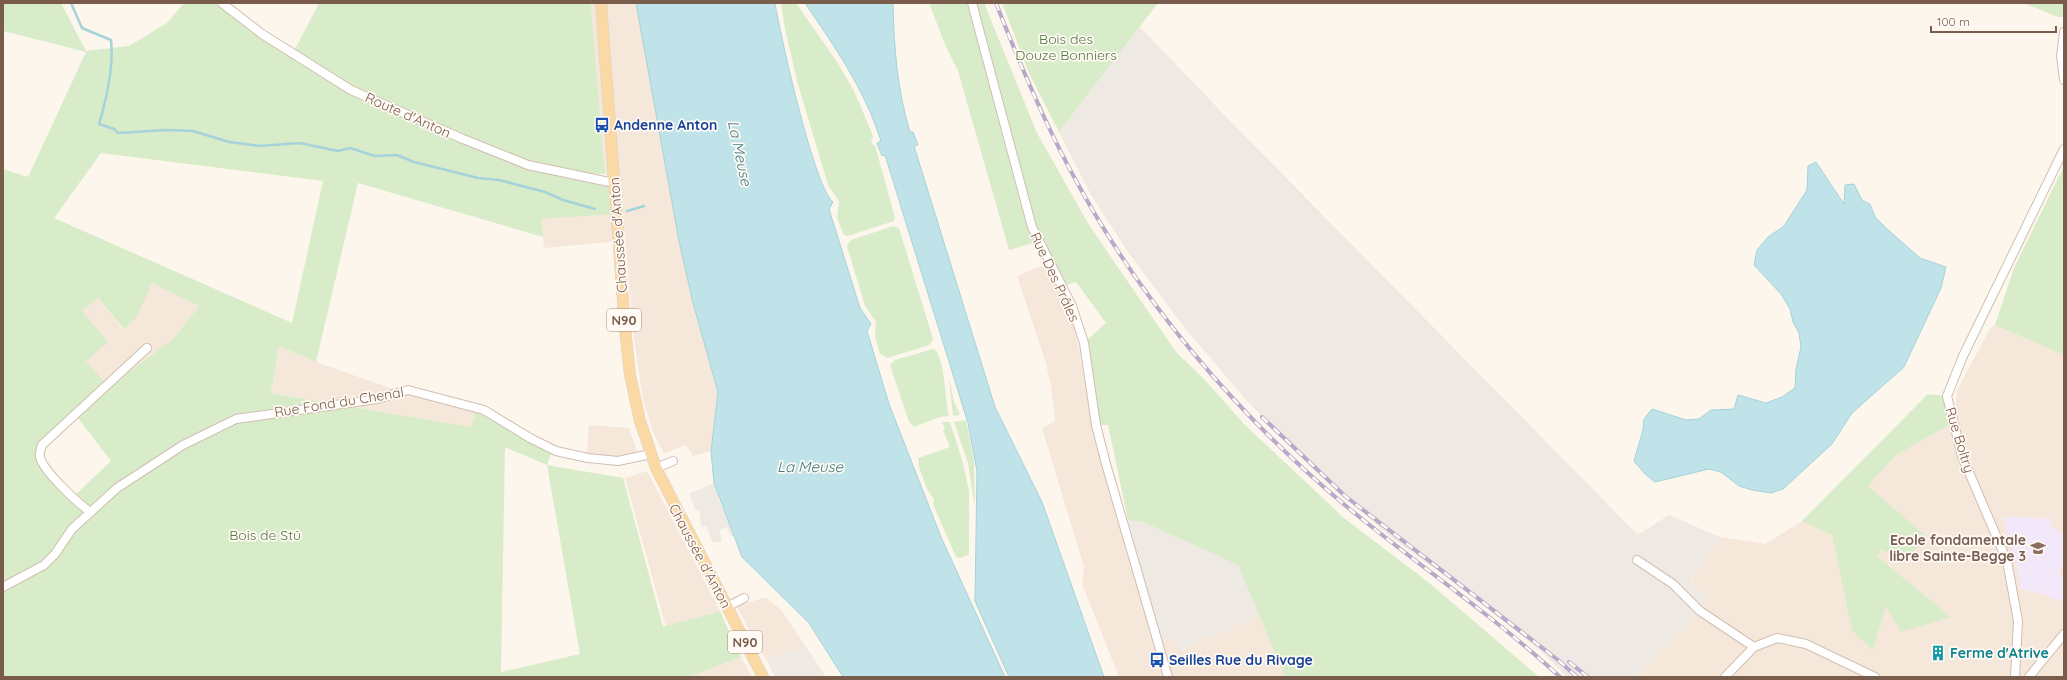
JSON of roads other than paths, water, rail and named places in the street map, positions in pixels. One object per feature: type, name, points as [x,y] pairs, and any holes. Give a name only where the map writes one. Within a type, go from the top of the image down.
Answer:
[{"type":"main road","name":"Chaussée d'Anton","points":[[601,3],[630,375],[656,468],[763,677]]},
{"type":"street","name":"Route d'Anton","points":[[222,3],[262,34],[351,90],[463,139],[528,165],[606,182],[614,182]]},
{"type":"street","name":"Rue Des Prâles","points":[[972,3],[1032,227],[1072,306],[1084,342],[1096,425],[1120,515],[1168,677]]},
{"type":"street","points":[[2064,32],[2061,56],[2064,80]]},
{"type":"street","name":"Rue Boltry","points":[[2015,677],[2018,621],[2007,561],[1962,456],[1947,396],[1962,356],[2064,150]]},
{"type":"street","points":[[90,512],[72,498],[43,464],[40,452],[42,445],[148,348]]},
{"type":"street","name":"Rue Fond du Chenal","points":[[3,587],[44,565],[55,554],[72,529],[117,488],[183,445],[236,419],[376,399],[408,390],[484,410],[530,438],[556,451],[588,458],[618,461],[651,454]]},
{"type":"street","points":[[656,468],[673,461]]},
{"type":"street","points":[[1637,560],[1673,584],[1700,611],[1754,647]]},
{"type":"street","points":[[727,607],[744,598]]},
{"type":"street","points":[[2029,677],[2064,634]]},
{"type":"street","points":[[1725,677],[1754,647],[1777,638],[1806,644],[1875,677]]},
{"type":"water","name":"La Meuse","points":[[636,3],[775,3],[791,76],[808,141],[825,190],[833,202],[829,209],[860,308],[871,324],[867,331],[889,404],[941,537],[1005,677],[843,677],[809,623],[742,557],[714,483],[711,451],[718,392],[693,303],[679,241]]},
{"type":"water","points":[[805,3],[893,3],[894,36],[899,84],[910,132],[913,132],[918,145],[914,146],[995,407],[1042,502],[1104,677],[1009,677],[975,601],[977,471],[968,423],[885,155],[882,156],[877,143],[881,141],[874,122],[858,86]]},
{"type":"water","points":[[1816,162],[1844,204],[1845,185],[1854,184],[1862,200],[1870,204],[1875,217],[1886,228],[1920,258],[1946,267],[1941,288],[1904,367],[1852,413],[1832,444],[1783,489],[1771,493],[1752,490],[1739,486],[1721,472],[1709,469],[1655,482],[1645,474],[1634,461],[1643,430],[1644,419],[1652,409],[1686,420],[1699,419],[1711,410],[1734,409],[1738,395],[1766,403],[1782,397],[1795,388],[1796,369],[1801,347],[1799,333],[1793,322],[1790,309],[1781,294],[1754,265],[1757,250],[1768,237],[1784,226],[1807,190],[1808,166]]},
{"type":"waterway","points":[[71,3],[82,28],[111,40],[111,71],[105,103],[99,124],[114,129],[118,133],[166,130],[193,131],[229,142],[259,146],[300,143],[338,151],[350,148],[375,156],[397,155],[414,162],[478,178],[499,180],[545,192],[563,200],[595,209]]},
{"type":"waterway","points":[[627,211],[644,206]]},
{"type":"railway","points":[[996,3],[1032,90],[1052,133],[1099,222],[1160,311],[1194,354],[1229,395],[1306,471],[1346,506],[1508,632],[1560,677]]},
{"type":"railway","points":[[1262,417],[1345,496],[1558,660],[1577,677]]},
{"type":"railway","points":[[1569,662],[1588,677]]},
{"type":"place","name":"Andenne Anton","points":[[602,125]]},
{"type":"place","name":"Ecole fondamentale libre Sainte-Begge 3","points":[[2038,548]]},
{"type":"place","name":"Ferme d'Atrive","points":[[1938,653]]},
{"type":"place","name":"Seilles Rue du Rivage","points":[[1157,660]]},
{"type":"park label","name":"Bois des Douze Bonniers","points":[[1066,48]]},
{"type":"park label","name":"Bois de Stû","points":[[265,535]]}]
